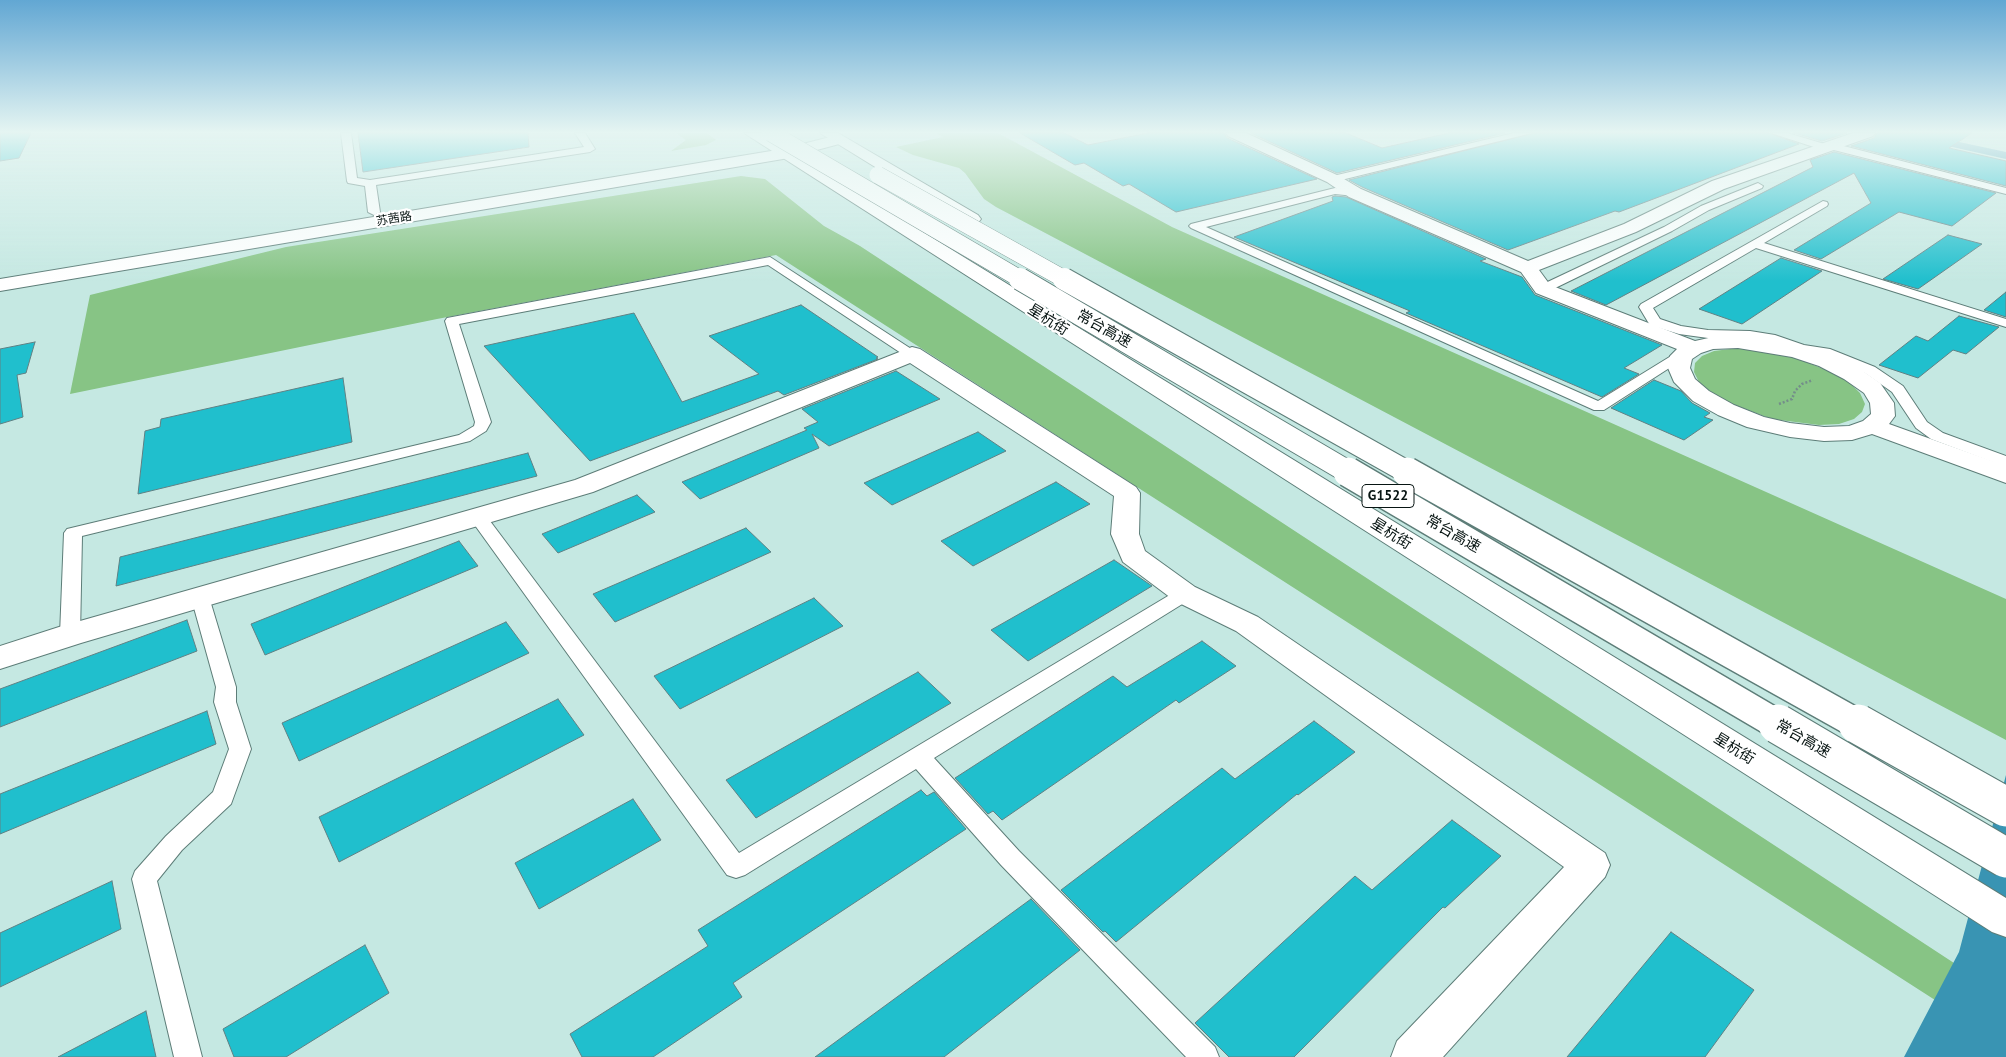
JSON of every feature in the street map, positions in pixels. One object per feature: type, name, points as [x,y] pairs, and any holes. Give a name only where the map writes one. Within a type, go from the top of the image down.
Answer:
[{"type":"main road","name":"苏茜路","points":[[0,273],[374,212],[541,182]]},
{"type":"main road","name":"苏茜路","points":[[0,285],[552,182]]},
{"type":"main road","name":"星杭街","points":[[833,182],[2006,919]]},
{"type":"main road","name":"常台高速","points":[[839,182],[2006,858]]},
{"type":"main road","name":"常台高速","points":[[892,182],[1998,802]]},
{"type":"main road","points":[[910,182],[1042,260],[1702,637]]},
{"type":"main road","points":[[1338,182],[1355,192],[1528,268],[1543,289],[1680,343],[1738,342],[1767,345],[1800,350],[1826,361],[1852,374],[1872,388],[1882,403],[1883,416],[1872,426],[1852,432],[1824,434],[1790,430],[1756,422],[1726,410],[1701,396],[1685,382],[1679,368],[1680,343]]},
{"type":"main road","points":[[1528,268],[1630,228],[1726,182]]},
{"type":"main road","points":[[0,658],[70,635],[584,486],[912,354],[1127,493],[1125,534],[1133,556],[1185,594],[1247,624],[1591,865],[1413,1057]]},
{"type":"main road","points":[[1872,426],[2006,475]]},
{"type":"lane","points":[[364,182],[374,182]]},
{"type":"lane","points":[[1971,182],[2006,191]]},
{"type":"lane","points":[[370,183],[374,212]]},
{"type":"lane","points":[[1543,289],[1668,229],[1705,208],[1758,186]]},
{"type":"lane","points":[[1355,192],[1335,191],[1195,226],[1599,407],[1680,343],[1655,322],[1646,307],[1823,204]]},
{"type":"lane","points":[[1755,244],[2006,323]]},
{"type":"lane","points":[[70,635],[73,533],[464,438],[481,428],[483,422],[452,321],[770,261],[912,354]]},
{"type":"lane","points":[[1800,350],[1825,352],[1870,370],[1898,389],[1921,425],[1938,436],[2006,462]]},
{"type":"lane","points":[[478,517],[736,868],[1185,594]]},
{"type":"lane","points":[[188,1057],[144,879],[174,843],[223,797],[240,749],[225,702],[226,687],[200,598]]},
{"type":"lane","points":[[918,756],[1010,858],[1205,1057]]},
{"type":"path","points":[[1775,405],[1792,398],[1795,390],[1802,384],[1828,373],[1826,361]]},
{"type":"green space","points":[[700,182],[769,182],[824,226],[860,246],[1954,963],[1935,1000],[776,255],[437,319],[70,394],[90,295],[286,247]]},
{"type":"green space","points":[[972,182],[1089,182],[1172,227],[2006,599],[2006,740],[996,207],[984,199]]},
{"type":"green space","points":[[1750,349],[1793,357],[1834,373],[1850,383],[1860,393],[1865,404],[1862,412],[1854,419],[1839,424],[1819,425],[1772,419],[1727,402],[1699,382],[1694,372],[1695,363],[1702,356],[1714,351]]},
{"type":"water","points":[[2006,775],[2006,1057],[1904,1057],[1959,952]]},
{"type":"building","points":[[1117,182],[1303,182],[1176,212],[1129,184],[1123,186]]},
{"type":"building","points":[[1353,182],[1698,182],[1619,212],[1615,211],[1508,250]]},
{"type":"building","points":[[1783,182],[1836,182],[1606,305],[1571,291]]},
{"type":"building","points":[[1859,182],[1954,182],[1996,193],[1952,226],[1899,212],[1821,259],[1794,250],[1871,203]]},
{"type":"building","points":[[1992,182],[2006,182],[2006,186]]},
{"type":"building","points":[[1332,197],[1346,197],[1486,259],[1480,261],[1522,277],[1535,295],[1662,345],[1624,368],[1639,374],[1602,397],[1406,313],[1410,311],[1234,237],[1333,201]]},
{"type":"building","points":[[1948,235],[1982,244],[1918,289],[1883,279]]},
{"type":"building","points":[[1781,258],[1822,271],[1742,324],[1699,309]]},
{"type":"building","points":[[2006,292],[2006,317],[1984,310]]},
{"type":"building","points":[[801,305],[878,357],[876,358],[878,359],[784,395],[778,391],[590,461],[484,346],[634,313],[682,402],[759,374],[709,336]]},
{"type":"building","points":[[1959,316],[1999,327],[1966,354],[1953,350],[1918,378],[1879,365],[1916,336],[1928,341]]},
{"type":"building","points":[[35,342],[26,373],[17,375],[23,417],[0,424],[0,349]]},
{"type":"building","points":[[896,371],[940,399],[829,446],[812,434],[819,448],[700,499],[682,482],[807,430],[804,428],[818,422],[802,409]]},
{"type":"building","points":[[343,378],[352,442],[138,494],[145,431],[160,427],[161,419]]},
{"type":"building","points":[[1654,380],[1681,391],[1692,403],[1710,413],[1704,417],[1713,420],[1684,440],[1611,408]]},
{"type":"building","points":[[978,432],[1006,451],[892,505],[864,483]]},
{"type":"building","points":[[528,453],[537,476],[116,586],[120,557]]},
{"type":"building","points":[[1056,482],[1090,504],[973,566],[941,541]]},
{"type":"building","points":[[637,495],[655,512],[558,553],[542,534]]},
{"type":"building","points":[[746,528],[771,552],[615,622],[593,594]]},
{"type":"building","points":[[459,541],[478,566],[265,655],[251,624]]},
{"type":"building","points":[[1114,560],[1152,586],[1028,661],[991,630]]},
{"type":"building","points":[[814,598],[843,626],[680,709],[654,676]]},
{"type":"building","points":[[187,620],[197,651],[0,727],[0,689]]},
{"type":"building","points":[[506,622],[529,653],[299,761],[282,723]]},
{"type":"building","points":[[1202,641],[1236,666],[1179,703],[1176,700],[1002,820],[993,811],[988,814],[955,778],[1113,676],[1127,687]]},
{"type":"building","points":[[918,672],[951,703],[756,818],[726,780]]},
{"type":"building","points":[[558,699],[584,735],[339,862],[319,817]]},
{"type":"building","points":[[207,711],[216,744],[0,834],[0,794]]},
{"type":"building","points":[[1314,721],[1355,752],[1297,794],[1116,942],[1105,931],[1103,932],[1061,890],[1222,768],[1235,779]]},
{"type":"building","points":[[921,790],[927,796],[934,792],[966,829],[733,983],[742,997],[653,1057],[582,1057],[570,1034],[708,946],[698,930]]},
{"type":"building","points":[[633,799],[661,840],[539,909],[515,863]]},
{"type":"building","points":[[1452,820],[1501,856],[1445,908],[1443,907],[1294,1057],[1229,1057],[1195,1023],[1355,876],[1372,890]]},
{"type":"building","points":[[112,881],[121,929],[0,987],[0,933]]},
{"type":"building","points":[[1031,899],[1080,950],[944,1057],[815,1057]]},
{"type":"building","points":[[1671,932],[1754,990],[1705,1057],[1567,1057]]},
{"type":"building","points":[[365,945],[389,993],[286,1057],[234,1057],[223,1029]]},
{"type":"building","points":[[146,1011],[156,1057],[58,1057]]}]
